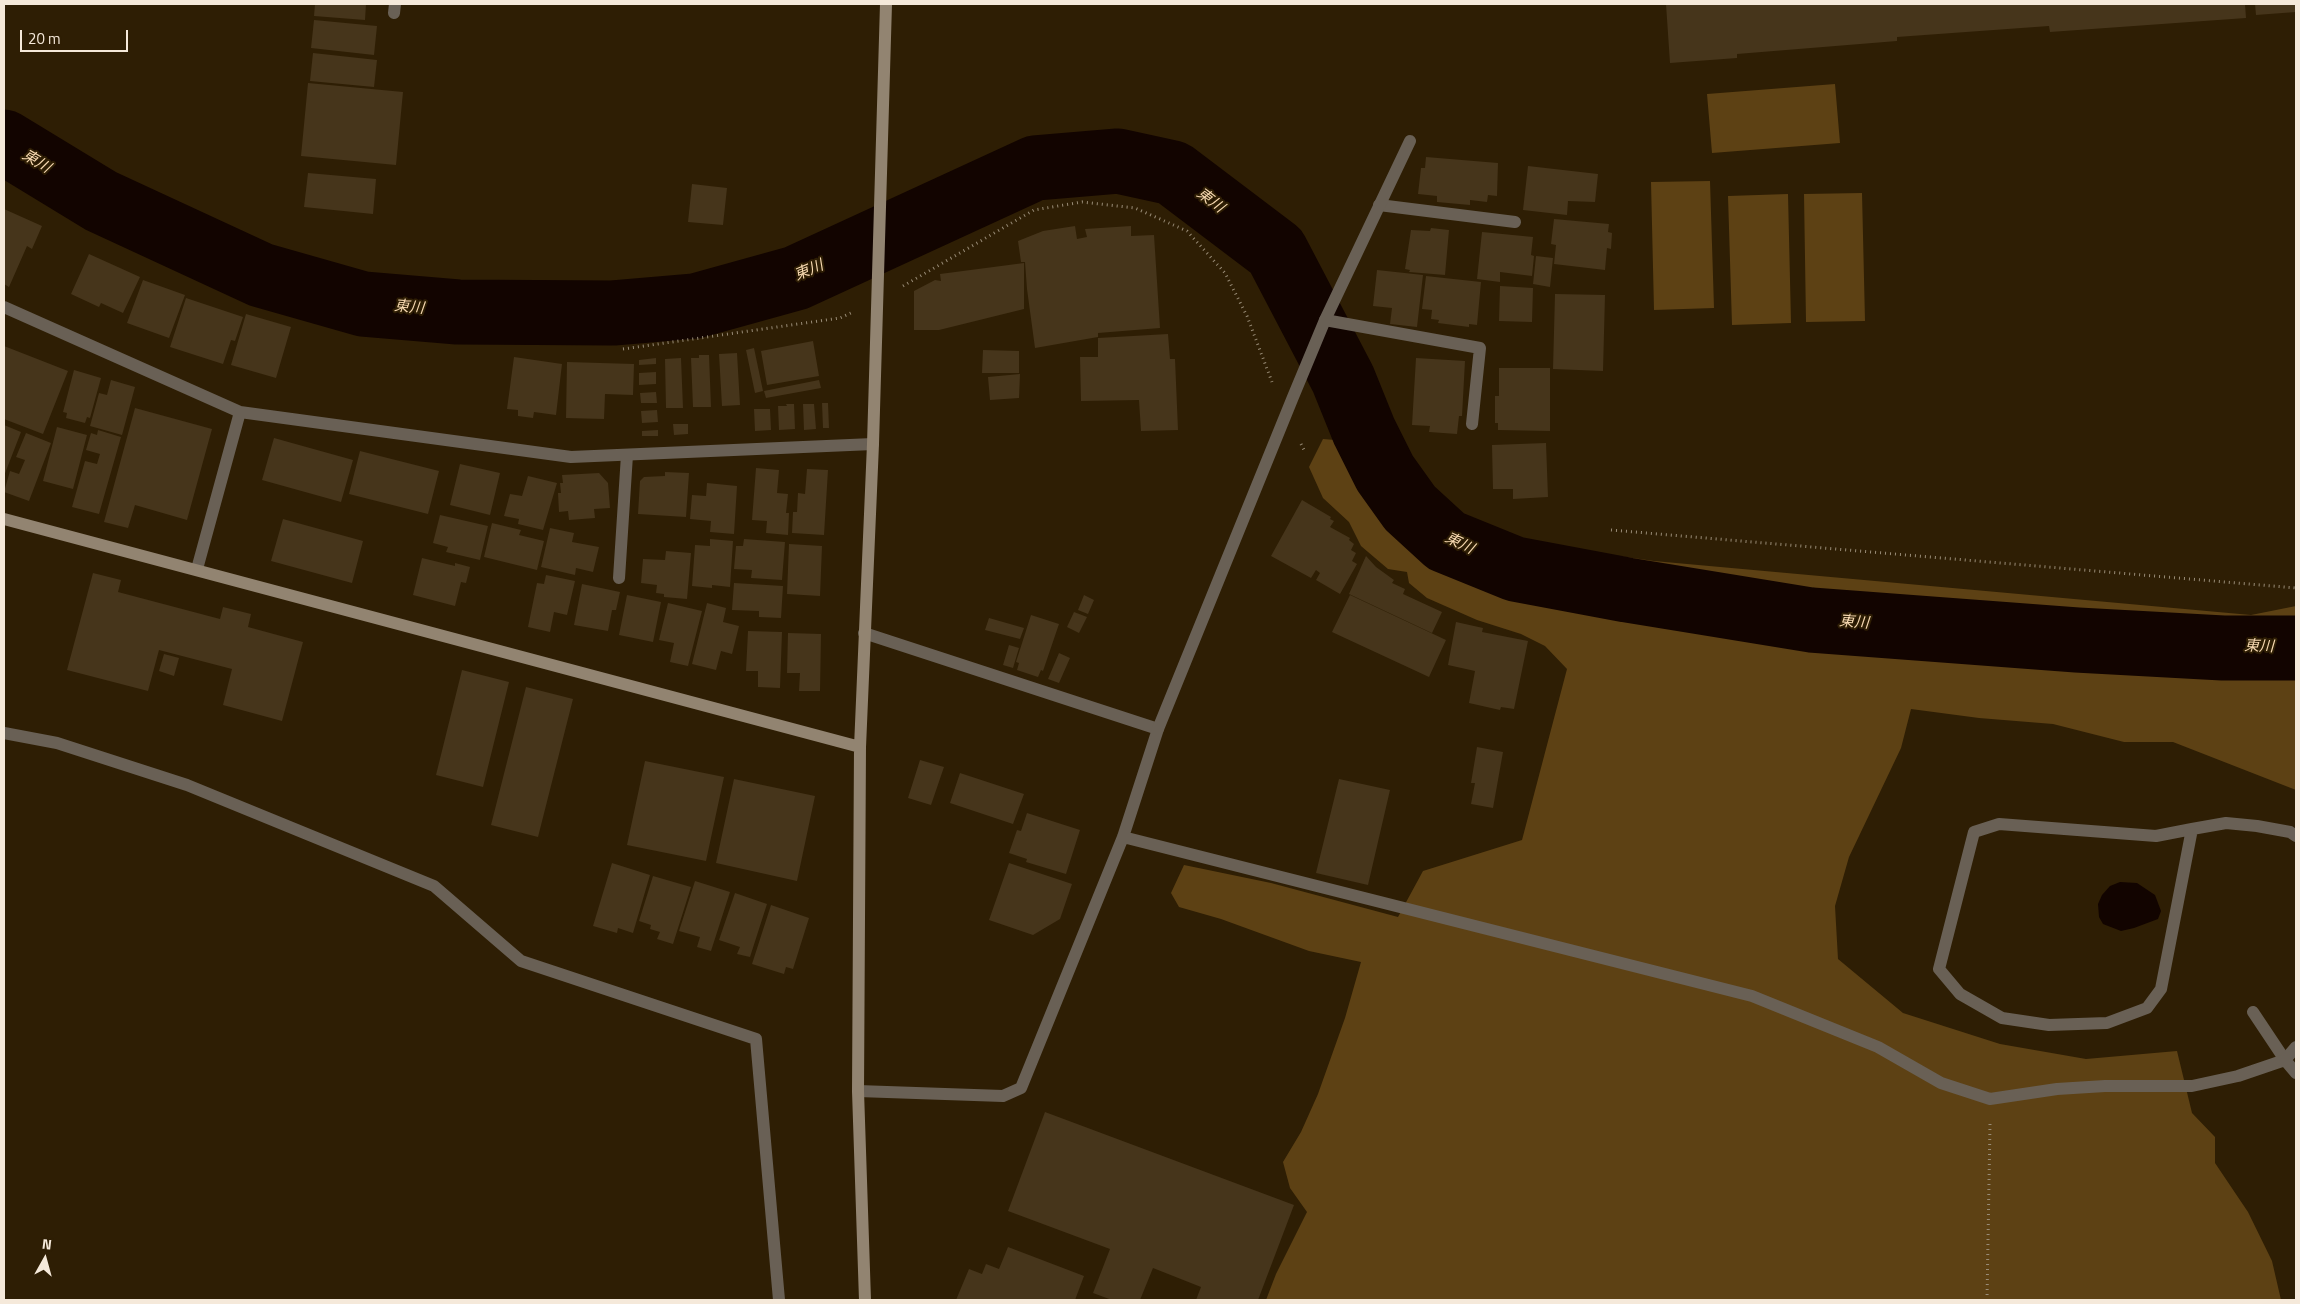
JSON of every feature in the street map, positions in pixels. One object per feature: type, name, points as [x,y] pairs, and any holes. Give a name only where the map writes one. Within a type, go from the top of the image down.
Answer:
[{"type":"street","points":[[865,1300],[858,1091],[860,746],[873,444],[879,184],[886,4]]},
{"type":"street","points":[[858,1091],[1003,1096],[1021,1088],[1123,837],[1158,729],[1293,397],[1325,320],[1410,142]]},
{"type":"street","points":[[1379,205],[1515,222]]},
{"type":"street","points":[[4,307],[240,412],[571,457],[873,444]]},
{"type":"street","points":[[1325,320],[1480,348],[1472,424]]},
{"type":"street","points":[[197,569],[240,412]]},
{"type":"street","points":[[619,578],[627,455]]},
{"type":"street","points":[[4,519],[860,746]]},
{"type":"street","points":[[864,633],[1158,729]]},
{"type":"street","points":[[4,733],[57,743],[187,785],[434,886],[520,960],[756,1039],[780,1300]]},
{"type":"street","points":[[2192,829],[2161,989],[2148,1008],[2107,1023],[2049,1025],[2002,1018],[1960,994],[1940,970],[1974,832],[1999,824],[2156,836],[2192,829],[2226,823],[2290,832],[2296,836]]},
{"type":"street","points":[[1123,837],[1752,996],[1878,1047],[1941,1083],[1990,1099],[2058,1089],[2105,1086],[2192,1086],[2238,1076],[2285,1060],[2296,1047]]},
{"type":"street","points":[[2253,1012],[2285,1060],[2296,1073]]},
{"type":"path","points":[[623,349],[840,318],[876,302],[1034,210],[1082,202],[1135,208],[1188,231],[1225,272],[1247,316],[1286,416]]},
{"type":"path","points":[[1611,530],[2296,588]]},
{"type":"path","points":[[1987,1300],[1990,1099]]},
{"type":"shaded area","points":[[1835,84],[1840,143],[1712,153],[1707,94]]},
{"type":"shaded area","points":[[1710,181],[1714,308],[1654,310],[1651,182]]},
{"type":"shaded area","points":[[1862,193],[1865,321],[1806,322],[1804,194]]},
{"type":"shaded area","points":[[1788,194],[1791,323],[1732,325],[1728,196]]},
{"type":"shaded area","points":[[1323,439],[1359,442],[1396,467],[1429,506],[1464,534],[1654,561],[2251,615],[2296,606],[2296,790],[2173,742],[2124,742],[2053,724],[1979,718],[1911,709],[1901,748],[1849,857],[1835,906],[1838,959],[1903,1013],[2000,1044],[2086,1059],[2177,1051],[2192,1113],[2215,1137],[2215,1163],[2248,1212],[2272,1261],[2281,1300],[1266,1300],[1276,1274],[1307,1212],[1290,1188],[1283,1162],[1301,1132],[1318,1094],[1345,1018],[1361,962],[1309,951],[1221,919],[1179,907],[1171,893],[1184,865],[1271,883],[1398,917],[1423,871],[1522,840],[1567,669],[1545,646],[1521,634],[1477,620],[1427,598],[1409,583],[1407,572],[1388,569],[1361,546],[1349,522],[1323,498],[1309,467]]},
{"type":"shaded area","points":[[2120,882],[2137,883],[2155,895],[2161,911],[2158,919],[2121,931],[2103,924],[2099,917],[2098,904],[2102,895],[2110,886]]},
{"type":"building","points":[[315,4],[366,4],[365,20],[314,16]]},
{"type":"building","points":[[1666,4],[2245,4],[2246,18],[2050,32],[2049,26],[1897,37],[1897,41],[1737,54],[1737,58],[1670,63]]},
{"type":"building","points":[[2255,4],[2296,4],[2296,12],[2256,15]]},
{"type":"building","points":[[314,20],[377,26],[374,55],[311,48]]},
{"type":"building","points":[[313,53],[377,60],[374,87],[310,81]]},
{"type":"building","points":[[308,83],[403,92],[396,165],[301,156]]},
{"type":"building","points":[[1426,157],[1498,163],[1497,196],[1488,195],[1487,202],[1470,200],[1470,205],[1437,202],[1437,196],[1418,194],[1421,168],[1425,168]]},
{"type":"building","points":[[1528,166],[1598,174],[1595,202],[1568,201],[1567,215],[1523,210]]},
{"type":"building","points":[[308,173],[376,179],[373,214],[304,207]]},
{"type":"building","points":[[692,184],[727,188],[723,225],[688,222]]},
{"type":"building","points":[[4,209],[42,226],[32,249],[27,246],[9,287],[4,284]]},
{"type":"building","points":[[1554,219],[1609,224],[1608,232],[1612,233],[1611,249],[1607,248],[1605,270],[1554,264],[1556,245],[1551,244]]},
{"type":"building","points":[[1075,226],[1077,239],[1087,237],[1085,229],[1131,226],[1131,236],[1154,235],[1160,328],[1098,333],[1098,337],[1035,348],[1025,262],[1021,262],[1018,241],[1043,231]]},
{"type":"building","points":[[1431,228],[1449,230],[1445,275],[1409,272],[1410,270],[1405,269],[1411,230],[1430,231]]},
{"type":"building","points":[[1482,232],[1533,237],[1531,255],[1534,256],[1532,276],[1500,272],[1500,282],[1477,279]]},
{"type":"building","points":[[89,254],[140,277],[123,313],[101,303],[99,307],[71,294]]},
{"type":"building","points":[[1536,256],[1553,258],[1550,287],[1533,284]]},
{"type":"building","points":[[1024,263],[1024,309],[939,330],[914,330],[914,291],[935,280],[941,281],[940,274]]},
{"type":"building","points":[[1377,270],[1423,275],[1417,327],[1390,324],[1392,308],[1373,306]]},
{"type":"building","points":[[1426,276],[1481,282],[1477,325],[1469,324],[1469,327],[1438,323],[1439,320],[1431,319],[1432,310],[1422,309]]},
{"type":"building","points":[[143,280],[185,295],[169,338],[127,323]]},
{"type":"building","points":[[1500,286],[1533,288],[1532,322],[1499,321]]},
{"type":"building","points":[[1555,294],[1605,295],[1603,371],[1553,369]]},
{"type":"building","points":[[186,298],[243,317],[235,341],[231,340],[223,364],[170,347]]},
{"type":"building","points":[[246,314],[291,327],[276,378],[231,365]]},
{"type":"building","points":[[1168,334],[1170,359],[1175,359],[1178,430],[1141,431],[1139,400],[1081,401],[1080,357],[1098,357],[1098,338]]},
{"type":"building","points":[[813,341],[819,376],[767,385],[761,351]]},
{"type":"building","points":[[4,346],[68,371],[43,434],[4,419]]},
{"type":"building","points":[[754,348],[763,391],[755,393],[746,350]]},
{"type":"building","points":[[983,350],[1019,351],[1019,373],[982,373]]},
{"type":"building","points":[[737,353],[740,405],[722,406],[719,354]]},
{"type":"building","points":[[699,355],[709,355],[711,407],[693,407],[691,358],[699,358]]},
{"type":"building","points":[[514,357],[562,364],[556,415],[534,412],[533,418],[518,416],[518,410],[507,409]]},
{"type":"building","points":[[656,358],[656,364],[639,365],[639,360]]},
{"type":"building","points":[[681,358],[683,408],[666,408],[665,359]]},
{"type":"building","points":[[1416,358],[1465,361],[1462,416],[1459,416],[1457,434],[1429,432],[1430,426],[1412,425]]},
{"type":"building","points":[[567,362],[634,364],[633,395],[605,394],[604,419],[566,418]]},
{"type":"building","points":[[1499,368],[1550,368],[1550,431],[1498,430],[1498,423],[1495,423],[1495,396],[1499,396]]},
{"type":"building","points":[[74,370],[101,378],[90,418],[87,417],[85,423],[66,418],[67,413],[63,412]]},
{"type":"building","points":[[656,372],[656,384],[639,385],[639,373]]},
{"type":"building","points":[[1020,374],[1019,398],[990,400],[988,377]]},
{"type":"building","points":[[111,380],[135,387],[122,435],[90,426],[99,393],[107,395]]},
{"type":"building","points":[[819,380],[821,388],[766,398],[764,391]]},
{"type":"building","points":[[656,392],[657,403],[641,403],[640,393]]},
{"type":"building","points":[[822,403],[828,403],[829,428],[823,428]]},
{"type":"building","points":[[786,404],[794,404],[795,429],[779,430],[778,406],[787,406]]},
{"type":"building","points":[[803,404],[814,404],[816,429],[804,430]]},
{"type":"building","points":[[135,408],[212,429],[187,520],[135,505],[128,528],[104,522]]},
{"type":"building","points":[[754,409],[770,409],[771,430],[755,431]]},
{"type":"building","points":[[657,410],[658,422],[642,423],[641,411]]},
{"type":"building","points":[[673,424],[688,424],[688,434],[674,435]]},
{"type":"building","points":[[4,425],[21,432],[4,476]]},
{"type":"building","points":[[57,427],[87,435],[73,489],[43,481]]},
{"type":"building","points":[[98,430],[121,437],[99,514],[72,507],[85,461],[97,464],[100,454],[86,450],[91,433],[97,435]]},
{"type":"building","points":[[658,430],[658,436],[642,436],[642,431]]},
{"type":"building","points":[[26,433],[51,443],[29,501],[4,492],[10,471],[19,474],[25,460],[16,457]]},
{"type":"building","points":[[274,438],[353,460],[341,502],[262,480]]},
{"type":"building","points":[[1546,443],[1548,497],[1513,499],[1513,489],[1493,489],[1492,445]]},
{"type":"building","points":[[360,451],[439,471],[428,514],[349,494]]},
{"type":"building","points":[[460,464],[500,473],[490,515],[450,505]]},
{"type":"building","points":[[756,468],[779,470],[777,493],[788,494],[786,513],[789,513],[788,535],[766,533],[767,521],[752,520]]},
{"type":"building","points":[[807,469],[828,470],[824,535],[792,533],[793,512],[797,512],[798,493],[805,494]]},
{"type":"building","points":[[665,472],[689,473],[686,517],[638,514],[640,481],[644,477],[665,476]]},
{"type":"building","points":[[599,473],[608,483],[610,508],[594,509],[595,518],[569,520],[568,511],[559,512],[558,493],[561,493],[560,483],[563,483],[562,475]]},
{"type":"building","points":[[528,476],[557,483],[543,530],[518,524],[519,519],[504,516],[510,494],[522,496]]},
{"type":"building","points":[[707,483],[737,486],[734,534],[710,532],[711,521],[690,519],[692,495],[706,496]]},
{"type":"building","points":[[1302,500],[1331,517],[1330,519],[1334,521],[1330,527],[1350,538],[1349,540],[1354,544],[1351,550],[1356,553],[1352,561],[1357,564],[1340,594],[1316,580],[1320,573],[1316,570],[1311,578],[1271,556]]},
{"type":"building","points":[[440,515],[488,526],[480,560],[446,552],[448,547],[433,543]]},
{"type":"building","points":[[283,519],[363,541],[352,583],[271,561]]},
{"type":"building","points":[[492,523],[521,530],[519,535],[544,541],[537,570],[484,557]]},
{"type":"building","points":[[550,528],[574,533],[572,542],[599,547],[593,572],[576,568],[575,575],[541,567]]},
{"type":"building","points":[[710,539],[733,541],[730,587],[712,585],[712,588],[692,586],[695,545],[710,546]]},
{"type":"building","points":[[744,539],[785,542],[782,580],[751,578],[752,570],[734,569],[736,546],[743,546]]},
{"type":"building","points":[[789,544],[822,546],[820,596],[787,594]]},
{"type":"building","points":[[666,551],[691,553],[687,599],[664,597],[664,594],[656,593],[657,585],[641,583],[643,559],[665,560]]},
{"type":"building","points":[[1366,556],[1376,567],[1394,580],[1392,583],[1405,589],[1403,594],[1442,612],[1432,633],[1349,594]]},
{"type":"building","points":[[422,558],[455,566],[455,563],[470,567],[466,583],[461,582],[455,606],[413,595]]},
{"type":"building","points":[[93,573],[121,580],[118,592],[220,619],[223,607],[251,614],[248,627],[303,642],[282,721],[223,705],[232,669],[159,650],[148,691],[67,670]]},
{"type":"building","points":[[546,575],[575,581],[567,615],[554,612],[550,632],[528,627],[537,583],[544,584]]},
{"type":"building","points":[[734,583],[783,586],[781,618],[759,617],[759,611],[732,610]]},
{"type":"building","points":[[582,584],[620,592],[616,610],[612,610],[608,631],[574,625]]},
{"type":"building","points":[[627,595],[661,602],[653,642],[619,635]]},
{"type":"building","points":[[1084,595],[1094,600],[1088,614],[1078,610]]},
{"type":"building","points":[[1350,595],[1446,640],[1429,677],[1332,632]]},
{"type":"building","points":[[668,603],[702,611],[688,666],[670,662],[674,643],[659,640]]},
{"type":"building","points":[[707,603],[726,608],[723,622],[739,626],[732,654],[721,651],[716,670],[692,664]]},
{"type":"building","points":[[1074,612],[1087,617],[1079,633],[1067,627]]},
{"type":"building","points":[[1031,615],[1059,624],[1043,671],[1041,670],[1038,677],[1017,670],[1019,663],[1016,662]]},
{"type":"building","points":[[989,618],[1024,628],[1020,639],[985,630]]},
{"type":"building","points":[[1456,622],[1483,628],[1482,632],[1528,641],[1514,709],[1501,707],[1500,710],[1469,703],[1475,671],[1448,665]]},
{"type":"building","points":[[748,631],[782,632],[780,688],[758,687],[758,671],[746,671]]},
{"type":"building","points":[[788,633],[821,634],[820,691],[799,691],[800,673],[787,673]]},
{"type":"building","points":[[1009,645],[1019,648],[1013,668],[1003,665]]},
{"type":"building","points":[[1059,653],[1070,658],[1059,683],[1048,679]]},
{"type":"building","points":[[164,654],[179,658],[174,676],[159,671]]},
{"type":"building","points":[[462,670],[509,682],[483,787],[436,775]]},
{"type":"building","points":[[526,687],[573,699],[538,837],[491,825]]},
{"type":"building","points":[[1477,747],[1503,752],[1493,808],[1471,804],[1475,783],[1471,783]]},
{"type":"building","points":[[920,760],[944,767],[931,805],[908,798]]},
{"type":"building","points":[[645,761],[724,777],[706,861],[627,845]]},
{"type":"building","points":[[960,773],[1024,794],[1013,824],[950,803]]},
{"type":"building","points":[[734,779],[815,796],[797,881],[716,863]]},
{"type":"building","points":[[1339,779],[1390,790],[1368,885],[1316,873]]},
{"type":"building","points":[[1027,813],[1080,830],[1066,874],[1026,862],[1027,859],[1009,853],[1017,830],[1021,831]]},
{"type":"building","points":[[612,863],[650,875],[633,933],[618,928],[617,933],[593,926]]},
{"type":"building","points":[[1009,863],[1072,884],[1060,919],[1033,935],[989,920]]},
{"type":"building","points":[[653,876],[691,887],[673,944],[657,939],[660,932],[650,929],[651,925],[639,921]]},
{"type":"building","points":[[695,881],[730,892],[711,951],[697,947],[700,937],[679,931]]},
{"type":"building","points":[[735,893],[767,904],[750,957],[737,954],[740,947],[719,940]]},
{"type":"building","points":[[771,905],[809,918],[793,969],[786,967],[784,974],[752,964]]},
{"type":"building","points":[[1045,1112],[1294,1205],[1258,1300],[1196,1300],[1201,1287],[1153,1268],[1140,1300],[1112,1300],[1093,1293],[1110,1249],[1008,1211]]},
{"type":"building","points":[[1008,1247],[1084,1276],[1075,1300],[956,1300],[969,1269],[982,1274],[986,1264],[999,1269]]},
{"type":"waterway","name":"東川","points":[[4,142],[101,201],[261,275],[363,304],[458,312],[613,313],[695,306],[796,278],[1035,168],[1118,161],[1173,173],[1276,251],[1343,379],[1364,431],[1385,473],[1410,508],[1446,541],[1515,569],[1627,590],[1811,620],[2077,640],[2223,648],[2296,648]]}]
